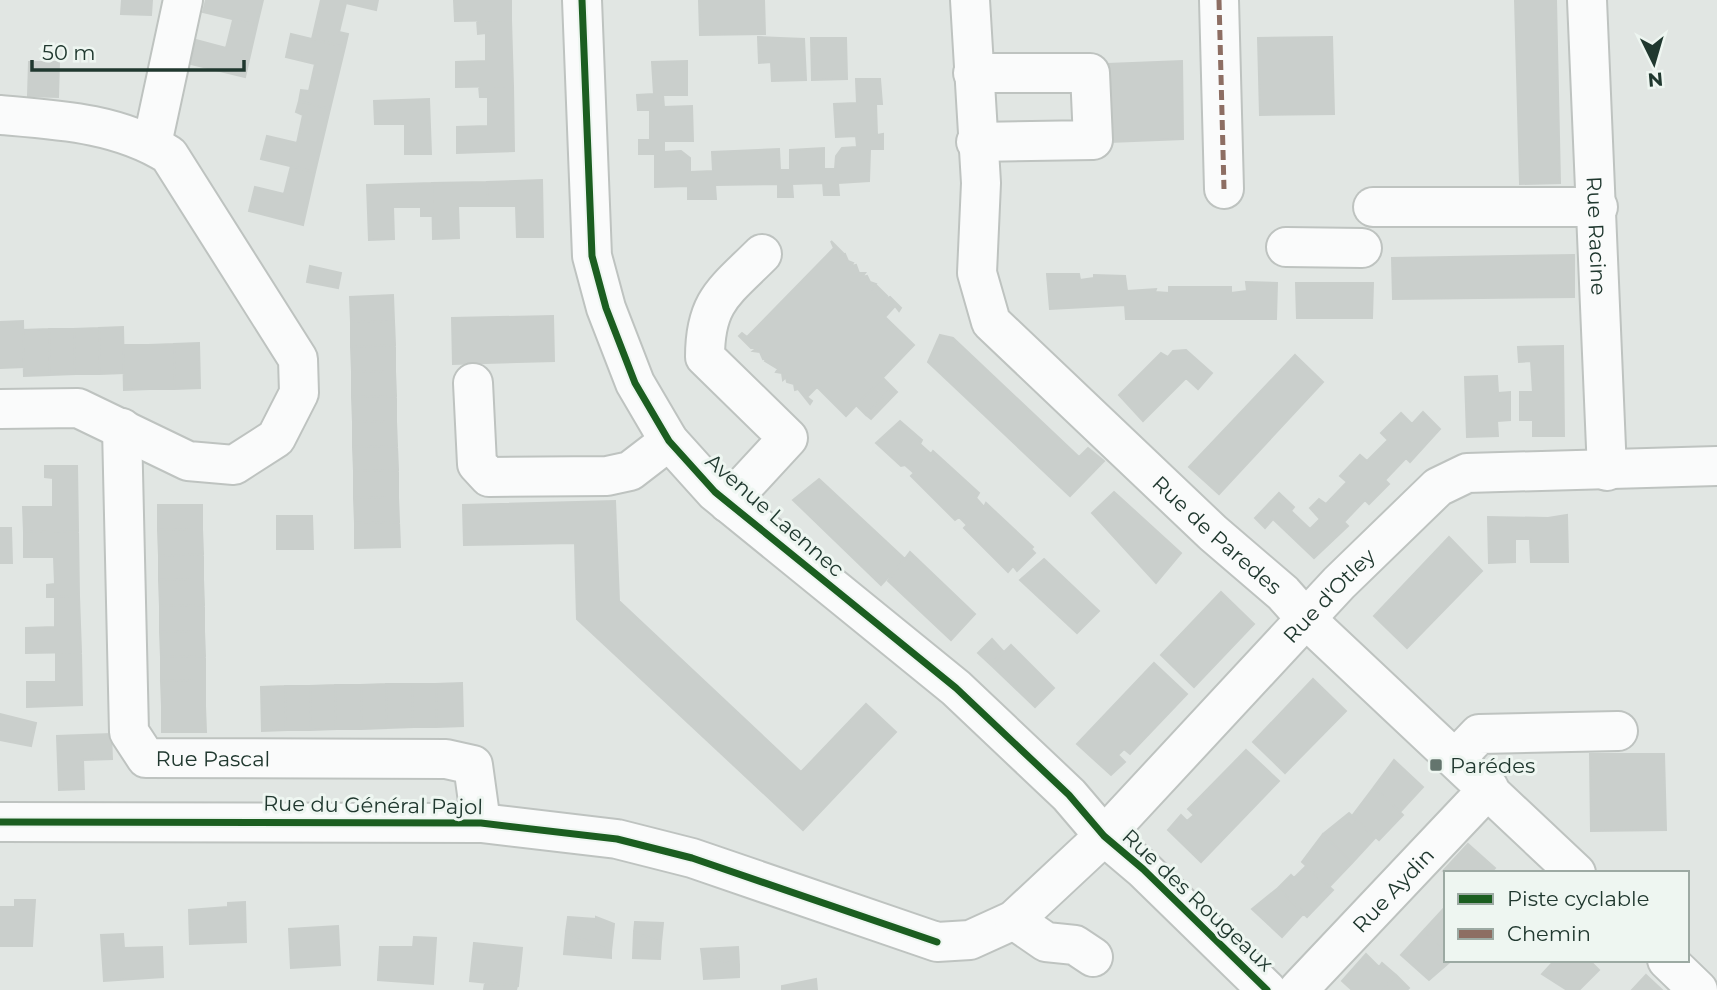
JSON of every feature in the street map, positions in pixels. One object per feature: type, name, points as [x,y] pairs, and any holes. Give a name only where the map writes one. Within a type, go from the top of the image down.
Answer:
[{"type":"street","points":[[152,144],[183,0]]},
{"type":"street","name":"Avenue Laennec","points":[[582,0],[593,256],[606,308],[635,383],[669,441],[728,503],[956,688],[1069,795],[1104,836]]},
{"type":"street","name":"Rue de Paredes","points":[[970,0],[976,142],[981,183],[977,274],[991,322],[1203,524],[1283,593],[1307,620],[1489,788],[1574,871]]},
{"type":"street","points":[[1219,0],[1224,190]]},
{"type":"street","name":"Rue Racine","points":[[1587,0],[1598,207],[1607,471]]},
{"type":"street","points":[[973,73],[1090,73],[1093,140],[976,142]]},
{"type":"street","points":[[0,115],[89,123],[152,144],[170,155],[298,359],[299,393],[275,438],[234,465],[188,461],[78,408],[0,409]]},
{"type":"street","points":[[1373,207],[1598,207]]},
{"type":"street","points":[[1286,247],[1362,248]]},
{"type":"street","points":[[728,503],[789,438],[705,357],[705,326],[720,298],[762,254]]},
{"type":"street","points":[[473,383],[477,464],[489,477],[629,471],[669,441]]},
{"type":"street","name":"Rue Pascal","points":[[122,428],[129,732],[146,758],[446,759],[473,765],[481,823]]},
{"type":"street","name":"Rue d'Otley","points":[[1104,836],[1339,583],[1438,486],[1466,473],[1717,466]]},
{"type":"street","points":[[1456,758],[1479,734],[1618,731]]},
{"type":"street","name":"Rue Aydin","points":[[1298,990],[1489,788]]},
{"type":"street","name":"Rue du Général Pajol","points":[[0,822],[481,823],[617,839],[679,855],[937,942],[970,940],[1014,920],[1104,836]]},
{"type":"street","name":"Rue des Rougeaux","points":[[1104,836],[1143,869],[1267,990]]},
{"type":"street","points":[[1014,920],[1046,942],[1075,945],[1093,957]]},
{"type":"street","points":[[1669,962],[1698,990]]},
{"type":"building","points":[[122,0],[152,0],[151,15],[121,14]]},
{"type":"building","points":[[206,0],[263,0],[257,25],[203,12]]},
{"type":"building","points":[[321,0],[378,0],[376,10],[346,3],[339,32],[348,34],[345,47],[312,39]]},
{"type":"building","points":[[454,0],[511,0],[511,20],[455,21]]},
{"type":"building","points":[[699,0],[764,0],[765,34],[700,35]]},
{"type":"building","points":[[1515,0],[1556,0],[1560,183],[1520,184]]},
{"type":"building","points":[[233,20],[257,25],[245,77],[191,64],[196,40],[226,48]]},
{"type":"building","points":[[477,20],[511,20],[513,86],[456,87],[456,62],[486,61],[486,33],[478,34]]},
{"type":"building","points":[[291,34],[345,47],[330,109],[299,101],[301,90],[309,91],[315,64],[286,57]]},
{"type":"building","points":[[758,37],[804,39],[806,80],[772,81],[771,62],[759,63]]},
{"type":"building","points":[[1332,37],[1334,114],[1260,115],[1258,38]]},
{"type":"building","points":[[811,38],[846,38],[847,79],[812,80]]},
{"type":"building","points":[[687,61],[687,95],[663,95],[664,107],[692,106],[693,141],[664,141],[664,152],[681,151],[690,158],[690,172],[713,171],[712,152],[779,149],[780,170],[790,170],[790,150],[824,148],[824,169],[835,169],[836,156],[842,148],[857,147],[856,136],[836,137],[834,104],[857,103],[856,79],[880,79],[882,104],[876,104],[877,135],[883,134],[883,149],[870,149],[869,181],[838,183],[839,195],[824,195],[823,183],[792,184],[793,197],[778,197],[778,184],[715,185],[716,199],[688,199],[688,186],[655,187],[655,154],[639,154],[639,140],[650,140],[650,110],[638,110],[637,95],[654,94],[652,62]]},
{"type":"building","points":[[1182,61],[1183,139],[1110,142],[1108,64]]},
{"type":"building","points":[[29,62],[59,62],[58,97],[28,96]]},
{"type":"building","points":[[479,86],[513,86],[514,151],[457,153],[457,127],[488,126],[488,97],[480,97]]},
{"type":"building","points":[[429,99],[431,154],[405,154],[405,124],[375,124],[374,101]]},
{"type":"building","points":[[299,101],[330,109],[315,172],[261,159],[267,136],[297,143],[303,115],[296,112]]},
{"type":"building","points":[[291,166],[315,172],[303,225],[249,211],[255,187],[284,194]]},
{"type":"building","points":[[542,180],[543,237],[517,237],[516,206],[488,206],[487,182]]},
{"type":"building","points":[[487,182],[488,206],[458,206],[459,238],[433,239],[432,183]]},
{"type":"building","points":[[432,183],[432,216],[421,216],[421,207],[393,207],[394,239],[369,240],[367,185]]},
{"type":"building","points":[[831,241],[843,253],[841,255],[845,254],[848,261],[853,263],[851,266],[856,265],[859,273],[865,273],[862,277],[867,276],[870,282],[876,284],[874,288],[877,286],[887,296],[885,299],[890,297],[901,308],[899,311],[895,306],[885,317],[914,345],[846,416],[817,387],[807,397],[812,401],[810,404],[798,389],[795,390],[794,384],[787,382],[786,377],[783,380],[782,373],[776,372],[778,369],[765,361],[767,358],[763,359],[760,352],[753,351],[757,348],[751,348],[739,336],[742,333],[747,337],[834,248]]},
{"type":"building","points":[[1574,255],[1574,297],[1393,299],[1392,258]]},
{"type":"building","points":[[310,266],[341,273],[338,288],[307,282]]},
{"type":"building","points":[[1047,274],[1079,274],[1080,280],[1094,278],[1094,275],[1125,276],[1127,291],[1156,289],[1155,292],[1169,293],[1169,287],[1231,287],[1231,293],[1247,291],[1246,282],[1277,283],[1276,319],[1126,319],[1125,305],[1050,309]]},
{"type":"building","points":[[1296,283],[1373,283],[1372,318],[1297,318]]},
{"type":"building","points":[[393,295],[394,321],[351,322],[350,297]]},
{"type":"building","points":[[553,316],[554,361],[453,364],[452,318]]},
{"type":"building","points":[[23,321],[24,367],[0,368],[0,322]]},
{"type":"building","points":[[394,321],[395,345],[351,347],[351,322]]},
{"type":"building","points":[[123,327],[124,373],[100,374],[99,328]]},
{"type":"building","points":[[99,328],[100,374],[75,374],[74,329]]},
{"type":"building","points":[[49,329],[74,329],[75,374],[50,375]]},
{"type":"building","points":[[49,329],[50,375],[24,376],[23,330]]},
{"type":"building","points":[[940,335],[953,338],[1079,457],[1088,448],[1104,461],[1070,496],[928,362]]},
{"type":"building","points":[[199,343],[200,388],[175,389],[174,344]]},
{"type":"building","points":[[174,344],[175,389],[149,389],[149,345]]},
{"type":"building","points":[[123,345],[149,345],[149,389],[124,390]]},
{"type":"building","points":[[395,345],[395,371],[352,372],[351,347]]},
{"type":"building","points":[[1563,346],[1564,436],[1533,436],[1533,420],[1520,420],[1520,392],[1533,392],[1531,361],[1519,362],[1518,347]]},
{"type":"building","points":[[1186,350],[1212,373],[1198,389],[1186,378],[1143,421],[1119,395],[1161,353],[1168,357],[1173,351]]},
{"type":"building","points":[[1295,355],[1323,382],[1219,494],[1189,467]]},
{"type":"building","points":[[395,371],[396,396],[352,397],[352,372]]},
{"type":"building","points":[[1497,376],[1498,393],[1510,392],[1510,420],[1497,421],[1498,436],[1467,437],[1465,377]]},
{"type":"building","points":[[883,378],[892,387],[866,415],[856,405]]},
{"type":"building","points":[[892,387],[897,392],[871,419],[866,415]]},
{"type":"building","points":[[396,396],[396,421],[353,422],[352,397]]},
{"type":"building","points":[[1423,412],[1440,429],[1410,462],[1406,458],[1385,480],[1389,484],[1369,504],[1365,500],[1344,522],[1348,526],[1314,558],[1273,519],[1265,528],[1255,518],[1279,493],[1294,507],[1291,511],[1310,529],[1320,519],[1310,508],[1319,499],[1326,504],[1347,482],[1340,476],[1360,455],[1367,461],[1388,440],[1381,433],[1401,413],[1412,424]]},
{"type":"building","points":[[396,421],[397,446],[353,447],[353,422]]},
{"type":"building","points":[[900,421],[922,440],[920,444],[931,454],[933,451],[979,493],[976,498],[984,507],[986,503],[1033,547],[1031,549],[1035,553],[1017,571],[1013,566],[1008,572],[964,528],[967,525],[959,517],[955,520],[911,476],[914,473],[905,465],[901,466],[876,443]]},
{"type":"building","points":[[397,446],[398,470],[354,471],[353,447]]},
{"type":"building","points":[[45,466],[77,466],[78,531],[24,532],[23,507],[53,507],[53,478],[45,477]]},
{"type":"building","points":[[398,470],[398,497],[354,498],[354,471]]},
{"type":"building","points":[[819,479],[905,559],[881,585],[793,500]]},
{"type":"building","points":[[1114,492],[1181,553],[1156,583],[1092,513]]},
{"type":"building","points":[[398,497],[399,522],[355,523],[354,498]]},
{"type":"building","points":[[615,501],[619,601],[801,772],[866,704],[896,732],[803,830],[577,619],[575,543],[464,545],[463,505]]},
{"type":"building","points":[[158,505],[202,505],[202,529],[158,530]]},
{"type":"building","points":[[1567,515],[1568,562],[1531,562],[1530,539],[1515,539],[1515,562],[1489,563],[1488,517],[1548,518]]},
{"type":"building","points":[[277,516],[312,516],[313,549],[277,549]]},
{"type":"building","points":[[399,522],[400,547],[355,548],[355,523]]},
{"type":"building","points":[[0,528],[11,528],[12,563],[0,563]]},
{"type":"building","points":[[202,529],[203,554],[159,556],[158,530]]},
{"type":"building","points":[[78,531],[79,596],[47,597],[47,585],[55,584],[54,557],[24,557],[24,532]]},
{"type":"building","points":[[1449,537],[1482,571],[1407,648],[1374,616]]},
{"type":"building","points":[[910,552],[975,614],[951,640],[888,581]]},
{"type":"building","points":[[203,554],[203,579],[159,580],[159,556]]},
{"type":"building","points":[[1044,559],[1099,611],[1077,633],[1020,580]]},
{"type":"building","points":[[203,579],[204,605],[160,606],[159,580]]},
{"type":"building","points":[[1221,592],[1254,624],[1194,687],[1161,655]]},
{"type":"building","points":[[79,596],[81,652],[26,653],[26,628],[55,627],[55,597]]},
{"type":"building","points":[[204,605],[204,631],[160,632],[160,606]]},
{"type":"building","points":[[204,631],[205,656],[161,657],[160,632]]},
{"type":"building","points":[[992,639],[1003,651],[991,665],[978,653]]},
{"type":"building","points":[[1011,645],[1054,688],[1035,707],[991,665]]},
{"type":"building","points":[[56,652],[81,652],[82,705],[27,707],[27,682],[56,682]]},
{"type":"building","points":[[205,656],[205,680],[161,681],[161,657]]},
{"type":"building","points":[[1154,663],[1187,694],[1130,754],[1124,749],[1118,755],[1125,762],[1111,775],[1077,744]]},
{"type":"building","points":[[1313,679],[1346,711],[1285,773],[1253,742]]},
{"type":"building","points":[[205,680],[205,706],[162,706],[161,681]]},
{"type":"building","points":[[462,683],[463,726],[437,727],[436,684]]},
{"type":"building","points":[[386,684],[387,728],[362,729],[361,685]]},
{"type":"building","points":[[386,684],[412,684],[413,727],[387,728]]},
{"type":"building","points":[[412,684],[436,684],[437,727],[413,727]]},
{"type":"building","points":[[335,685],[336,729],[311,730],[310,686]]},
{"type":"building","points":[[335,685],[361,685],[362,729],[336,729]]},
{"type":"building","points":[[285,686],[310,686],[311,730],[286,730]]},
{"type":"building","points":[[285,686],[286,730],[262,731],[261,687]]},
{"type":"building","points":[[162,706],[205,706],[206,732],[162,732]]},
{"type":"building","points":[[0,714],[36,723],[31,746],[0,740]]},
{"type":"building","points":[[111,734],[112,759],[83,760],[84,789],[59,790],[57,736]]},
{"type":"building","points":[[1246,750],[1279,781],[1201,862],[1168,830],[1181,815],[1187,821],[1194,815],[1188,809]]},
{"type":"building","points":[[1590,754],[1664,754],[1666,830],[1591,831]]},
{"type":"building","points":[[1394,760],[1423,787],[1400,812],[1374,787]]},
{"type":"building","points":[[1374,787],[1403,815],[1379,840],[1352,816]]},
{"type":"building","points":[[1349,813],[1375,838],[1352,863],[1323,834]]},
{"type":"building","points":[[1323,834],[1352,863],[1329,887],[1302,862]]},
{"type":"building","points":[[1468,844],[1495,868],[1492,871],[1443,871]]},
{"type":"building","points":[[1306,866],[1333,890],[1307,917],[1278,888],[1291,875],[1294,878]]},
{"type":"building","points":[[1278,888],[1304,913],[1282,937],[1252,909]]},
{"type":"building","points":[[15,900],[35,900],[32,946],[0,946],[0,907],[15,907]]},
{"type":"building","points":[[245,902],[246,942],[190,944],[189,910],[228,907],[228,903]]},
{"type":"building","points":[[1444,908],[1444,949],[1424,930]]},
{"type":"building","points":[[568,917],[596,917],[614,924],[611,951],[566,932]]},
{"type":"building","points":[[635,922],[663,923],[661,942],[634,932]]},
{"type":"building","points":[[338,926],[340,965],[291,968],[289,929]]},
{"type":"building","points":[[1424,930],[1444,949],[1444,962],[1450,962],[1429,980],[1401,955]]},
{"type":"building","points":[[566,932],[611,951],[611,958],[564,954]]},
{"type":"building","points":[[634,932],[661,942],[660,959],[633,958]]},
{"type":"building","points":[[123,934],[124,948],[162,947],[163,977],[104,981],[101,935]]},
{"type":"building","points":[[414,937],[436,938],[433,984],[378,980],[380,947],[413,947]]},
{"type":"building","points":[[474,943],[522,948],[518,986],[470,981]]},
{"type":"building","points":[[738,947],[739,965],[702,956],[701,949]]},
{"type":"building","points":[[1366,954],[1379,967],[1382,963],[1396,975],[1382,990],[1352,990],[1342,981]]},
{"type":"building","points":[[702,956],[739,965],[739,977],[704,979]]},
{"type":"building","points":[[1553,962],[1591,962],[1599,970],[1579,990],[1567,990],[1542,974]]},
{"type":"building","points":[[1396,975],[1409,988],[1382,990]]},
{"type":"building","points":[[1646,975],[1662,990],[1632,990]]},
{"type":"building","points":[[816,979],[817,990],[782,990],[782,986]]},
{"type":"building","points":[[485,983],[517,986],[516,990],[484,990]]},
{"type":"marked path","points":[[1219,0],[1224,189]]},
{"type":"cycle path","points":[[582,0],[592,256],[606,308],[635,383],[669,441],[715,492],[956,688],[1069,795],[1104,836],[1143,869],[1267,990]]},
{"type":"cycle path","points":[[0,822],[481,823],[617,839],[692,858],[937,942]]},
{"type":"place","name":"Parédes","points":[[1436,765]]}]
